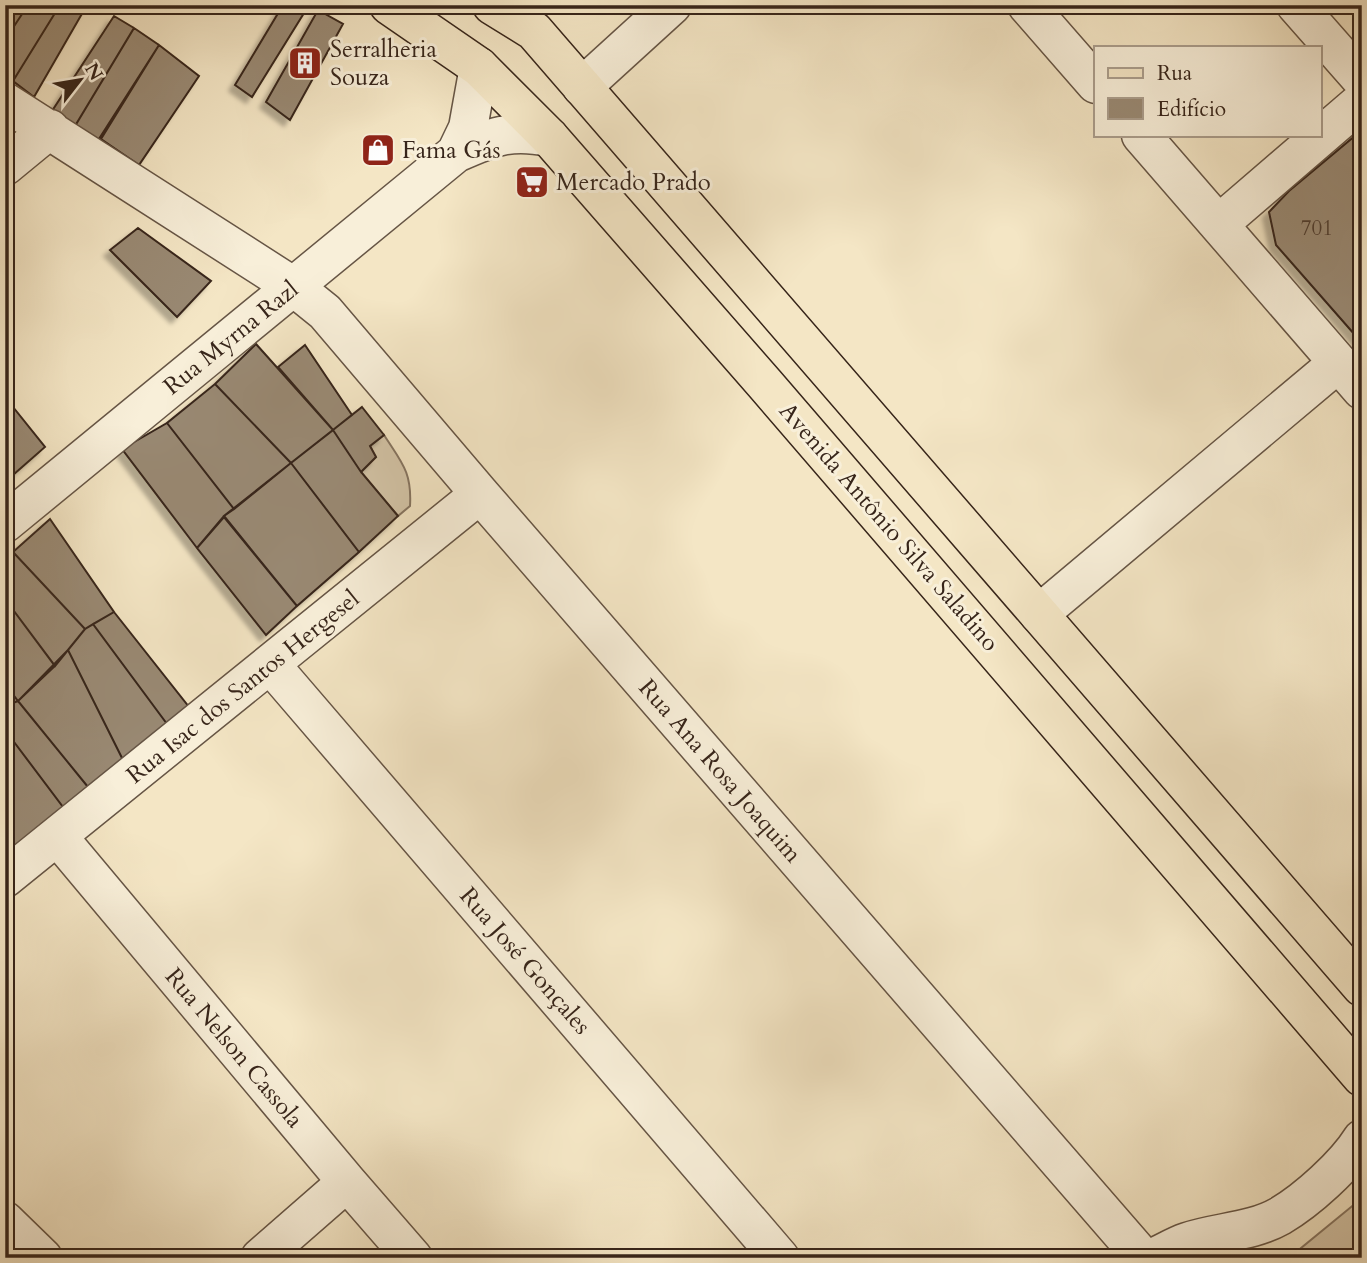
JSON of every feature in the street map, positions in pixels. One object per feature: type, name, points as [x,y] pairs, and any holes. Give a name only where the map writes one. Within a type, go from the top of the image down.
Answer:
[{"type":"main road","name":"Avenida Antônio Silva Saladino","points":[[389,5],[479,67],[549,137],[1361,1077]]},
{"type":"main road","points":[[492,5],[524,18],[1362,987]]},
{"type":"street","points":[[582,87],[672,5]]},
{"type":"street","points":[[1027,5],[1094,81]]},
{"type":"street","points":[[1296,5],[1362,80]]},
{"type":"street","name":"Rua Myrna Razl","points":[[456,153],[468,128],[479,67]]},
{"type":"street","points":[[1322,135],[1362,101]]},
{"type":"street","name":"Rua Ana Rosa Joaquim","points":[[5,102],[294,287],[325,312],[1143,1258]]},
{"type":"street","points":[[5,166],[50,129]]},
{"type":"street","name":"Rua Myrna Razl","points":[[5,523],[456,153],[495,136],[515,132],[549,137]]},
{"type":"street","points":[[1039,614],[1350,376],[1142,136]]},
{"type":"street","points":[[1219,224],[1321,136]]},
{"type":"street","name":"Rua Isac dos Santos Hergesel","points":[[5,878],[480,494]]},
{"type":"street","name":"Rua José Gonçales","points":[[271,664],[780,1258]]},
{"type":"street","name":"Rua Nelson Cassola","points":[[58,837],[413,1258]]},
{"type":"street","points":[[1153,1258],[1187,1242],[1240,1230],[1279,1217],[1345,1171],[1362,1139]]},
{"type":"street","points":[[260,1258],[347,1182]]},
{"type":"street","points":[[5,1221],[43,1258]]},
{"type":"shaded area","points":[[384,435],[404,468],[409,485],[410,506],[398,516],[361,472],[376,457],[370,446]]},
{"type":"shaded area","points":[[1362,1198],[1362,1258],[1286,1258],[1290,1257]]},
{"type":"building","points":[[5,5],[28,5],[5,40]]},
{"type":"building","points":[[28,5],[60,5],[13,81],[5,74],[5,40]]},
{"type":"building","points":[[60,5],[87,5],[34,97],[13,81]]},
{"type":"building","points":[[283,5],[309,5],[252,97],[235,85]]},
{"type":"building","name":"Serralheria Souza","points":[[318,10],[343,24],[290,120],[266,102]]},
{"type":"building","points":[[114,16],[134,28],[75,126],[52,111]]},
{"type":"building","points":[[134,28],[159,45],[97,142],[75,126]]},
{"type":"building","points":[[159,45],[199,76],[139,165],[101,139]]},
{"type":"building","points":[[1362,130],[1362,343],[1276,245],[1269,212],[1289,191]]},
{"type":"building","points":[[138,228],[211,281],[177,317],[110,250]]},
{"type":"building","points":[[256,344],[333,430],[291,463],[215,384]]},
{"type":"building","points":[[305,345],[352,415],[333,430],[278,367]]},
{"type":"building","points":[[215,384],[291,463],[234,509],[167,423]]},
{"type":"building","points":[[5,397],[45,447],[5,482]]},
{"type":"building","points":[[362,407],[384,435],[370,446],[376,457],[361,472],[333,430]]},
{"type":"building","points":[[167,423],[234,509],[224,516],[197,548],[122,449]]},
{"type":"building","points":[[333,430],[361,472],[398,516],[359,552],[291,463]]},
{"type":"building","points":[[291,463],[359,552],[297,606],[224,516]]},
{"type":"building","points":[[224,517],[297,606],[266,635],[197,548]]},
{"type":"building","points":[[50,519],[114,612],[85,629],[13,552]]},
{"type":"building","points":[[13,552],[85,629],[55,666],[5,599],[5,557]]},
{"type":"building","points":[[5,599],[55,666],[18,701],[5,684]]},
{"type":"building","points":[[114,612],[189,707],[170,728],[93,624]]},
{"type":"building","points":[[93,624],[170,728],[125,764],[68,650],[85,629]]},
{"type":"building","points":[[68,650],[125,764],[88,787],[18,701]]},
{"type":"building","points":[[5,684],[18,701],[5,706]]},
{"type":"building","points":[[18,701],[88,787],[66,811],[5,730],[5,706]]},
{"type":"building","points":[[5,730],[66,811],[5,854]]},
{"type":"place","name":"Serralheria Souza","points":[[305,63]]},
{"type":"place","name":"Fama Gás","points":[[378,150]]},
{"type":"place","name":"Mercado Prado","points":[[532,182]]}]
